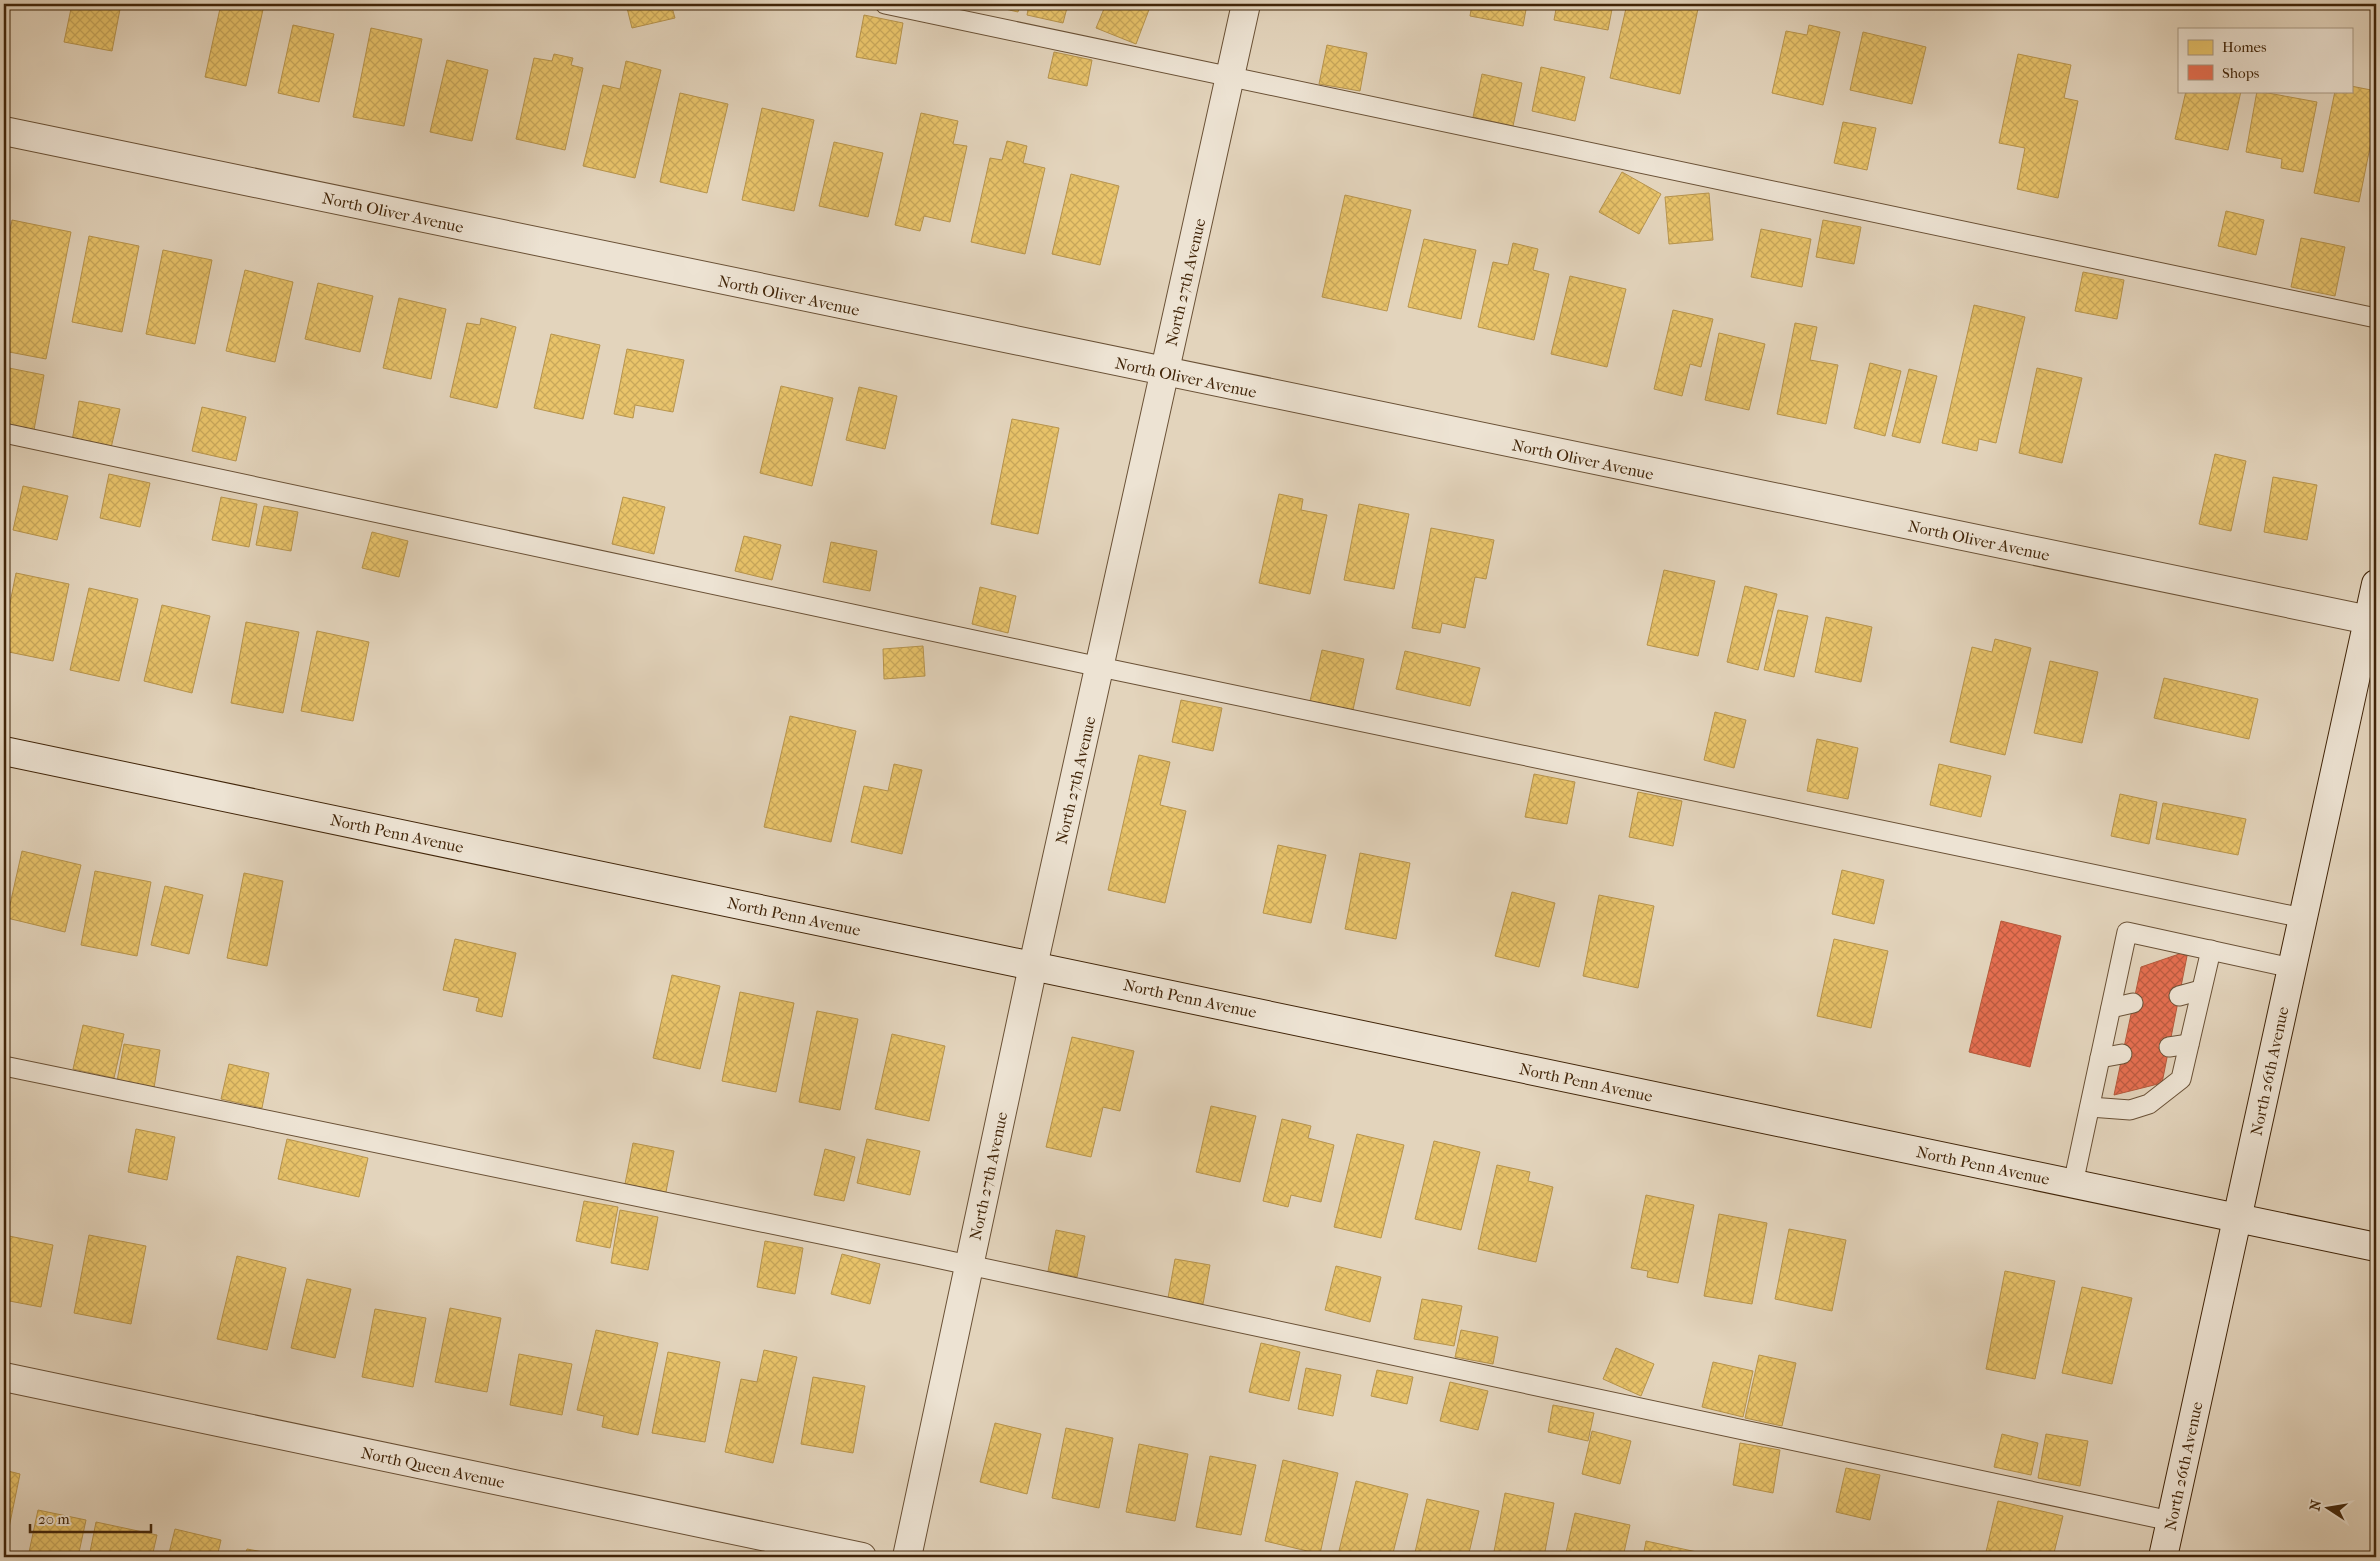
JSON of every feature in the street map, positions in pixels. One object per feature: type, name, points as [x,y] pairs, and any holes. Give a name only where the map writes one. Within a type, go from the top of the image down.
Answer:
[{"type":"street","name":"North 27th Avenue","points":[[906,1557],[1033,966],[1246,4]]},
{"type":"street","name":"North Oliver Avenue","points":[[4,132],[1164,373],[2368,620]]},
{"type":"street","name":"North 26th Avenue","points":[[2163,1557],[2376,584]]},
{"type":"street","name":"North Penn Avenue","points":[[4,750],[2376,1247]]},
{"type":"street","name":"North Queen Avenue","points":[[4,1377],[862,1557]]},
{"type":"lane","points":[[885,4],[2376,318]]},
{"type":"lane","points":[[4,433],[1100,667],[2303,918]]},
{"type":"lane","points":[[2073,1184],[2128,932],[2292,968]]},
{"type":"lane","points":[[2090,1106],[2130,1110],[2149,1104],[2181,1079],[2211,950]]},
{"type":"lane","points":[[2179,996],[2202,990]]},
{"type":"lane","points":[[2111,1008],[2133,1003]]},
{"type":"lane","points":[[2169,1047],[2189,1044]]},
{"type":"lane","points":[[2100,1058],[2122,1054]]},
{"type":"lane","points":[[4,1066],[969,1265],[2171,1521]]},
{"type":"building: Homes","points":[[72,4],[121,4],[112,51],[64,42]]},
{"type":"building: Homes","points":[[221,4],[264,5],[246,86],[205,77]]},
{"type":"building: Homes","points":[[626,4],[671,4],[675,18],[632,28]]},
{"type":"building: Homes","points":[[984,4],[1020,4],[1018,12]]},
{"type":"building: Homes","points":[[1029,4],[1068,4],[1063,23],[1027,15]]},
{"type":"building: Homes","points":[[1106,4],[1142,4],[1150,7],[1136,44],[1096,28]]},
{"type":"building: Homes","points":[[1472,4],[1527,4],[1523,26],[1470,16]]},
{"type":"building: Homes","points":[[1557,4],[1613,4],[1608,30],[1554,20]]},
{"type":"building: Homes","points":[[1627,4],[1699,4],[1680,94],[1610,78]]},
{"type":"building: Homes","points":[[864,15],[903,23],[896,64],[856,57]]},
{"type":"building: Homes","points":[[293,25],[334,34],[319,102],[278,93]]},
{"type":"building: Homes","points":[[1809,25],[1840,32],[1823,105],[1772,93],[1786,31],[1807,35]]},
{"type":"building: Homes","points":[[371,28],[422,39],[404,126],[353,117]]},
{"type":"building: Homes","points":[[1863,32],[1926,47],[1912,104],[1850,90]]},
{"type":"building: Homes","points":[[1327,45],[1367,53],[1360,91],[1319,84]]},
{"type":"building: Homes","points":[[1054,52],[1092,60],[1087,86],[1048,78]]},
{"type":"building: Homes","points":[[554,54],[573,58],[571,65],[583,68],[565,150],[516,139],[534,58],[552,61]]},
{"type":"building: Homes","points":[[2018,54],[2071,65],[2064,98],[2078,101],[2058,198],[2017,189],[2025,148],[1999,143]]},
{"type":"building: Homes","points":[[447,60],[488,70],[472,141],[430,132]]},
{"type":"building: Homes","points":[[626,61],[661,70],[635,178],[583,166],[603,85],[620,89]]},
{"type":"building: Homes","points":[[1541,67],[1585,77],[1575,121],[1532,111]]},
{"type":"building: Homes","points":[[1482,74],[1522,83],[1513,126],[1473,117]]},
{"type":"building: Homes","points":[[2352,86],[2376,91],[2376,117],[2359,202],[2314,193],[2335,92],[2352,92]]},
{"type":"building: Homes","points":[[2186,92],[2241,92],[2228,150],[2175,139]]},
{"type":"building: Homes","points":[[2257,92],[2317,102],[2303,172],[2281,168],[2282,159],[2246,152]]},
{"type":"building: Homes","points":[[680,93],[728,104],[707,193],[660,182]]},
{"type":"building: Homes","points":[[762,108],[814,120],[794,211],[742,200]]},
{"type":"building: Homes","points":[[921,113],[958,121],[953,144],[967,146],[950,222],[924,216],[920,231],[895,225]]},
{"type":"building: Homes","points":[[1843,122],[1876,128],[1867,170],[1834,163]]},
{"type":"building: Homes","points":[[1007,141],[1027,146],[1023,163],[1045,168],[1025,254],[971,242],[990,158],[1002,160]]},
{"type":"building: Homes","points":[[834,142],[883,153],[868,217],[819,206]]},
{"type":"building: Homes","points":[[1622,172],[1661,194],[1639,234],[1599,212]]},
{"type":"building: Homes","points":[[1071,174],[1119,186],[1100,265],[1052,254]]},
{"type":"building: Homes","points":[[1709,193],[1713,240],[1669,244],[1665,197]]},
{"type":"building: Homes","points":[[1345,195],[1411,210],[1387,311],[1322,297]]},
{"type":"building: Homes","points":[[2226,211],[2264,220],[2256,255],[2218,246]]},
{"type":"building: Homes","points":[[12,220],[71,232],[46,359],[4,351],[4,259]]},
{"type":"building: Homes","points":[[1823,220],[1861,227],[1854,264],[1816,257]]},
{"type":"building: Homes","points":[[1761,229],[1811,239],[1802,287],[1751,277]]},
{"type":"building: Homes","points":[[89,236],[139,246],[122,332],[72,322]]},
{"type":"building: Homes","points":[[2301,238],[2345,247],[2335,296],[2291,287]]},
{"type":"building: Homes","points":[[1424,239],[1476,250],[1461,319],[1408,307]]},
{"type":"building: Homes","points":[[1513,243],[1538,249],[1533,270],[1549,274],[1534,340],[1478,327],[1493,262],[1508,265]]},
{"type":"building: Homes","points":[[163,250],[212,260],[195,344],[146,334]]},
{"type":"building: Homes","points":[[245,270],[293,282],[275,362],[226,351]]},
{"type":"building: Homes","points":[[2083,272],[2124,280],[2117,319],[2075,311]]},
{"type":"building: Homes","points":[[1570,276],[1626,289],[1607,367],[1551,354]]},
{"type":"building: Homes","points":[[318,283],[373,296],[360,352],[305,339]]},
{"type":"building: Homes","points":[[399,298],[446,309],[431,379],[383,368]]},
{"type":"building: Homes","points":[[1974,305],[2025,317],[1996,443],[1979,439],[1977,451],[1942,443]]},
{"type":"building: Homes","points":[[1673,310],[1713,319],[1701,367],[1690,364],[1682,396],[1654,389]]},
{"type":"building: Homes","points":[[481,318],[516,327],[497,408],[450,397],[467,323],[480,325]]},
{"type":"building: Homes","points":[[1795,323],[1817,327],[1810,360],[1838,365],[1826,424],[1777,414]]},
{"type":"building: Homes","points":[[1719,333],[1765,344],[1749,410],[1705,400]]},
{"type":"building: Homes","points":[[551,334],[600,345],[583,419],[534,408]]},
{"type":"building: Homes","points":[[627,349],[684,360],[673,412],[635,405],[633,418],[614,414]]},
{"type":"building: Homes","points":[[1870,363],[1901,371],[1885,436],[1854,428]]},
{"type":"building: Homes","points":[[4,367],[44,375],[34,430],[4,425]]},
{"type":"building: Homes","points":[[2037,368],[2082,378],[2062,463],[2019,453]]},
{"type":"building: Homes","points":[[1909,369],[1937,376],[1920,443],[1892,436]]},
{"type":"building: Homes","points":[[781,386],[833,398],[812,486],[760,473]]},
{"type":"building: Homes","points":[[859,387],[897,396],[885,449],[846,440]]},
{"type":"building: Homes","points":[[79,401],[120,409],[111,448],[72,441]]},
{"type":"building: Homes","points":[[202,407],[246,417],[236,461],[192,451]]},
{"type":"building: Homes","points":[[1012,419],[1059,428],[1038,534],[991,524]]},
{"type":"building: Homes","points":[[2215,454],[2246,461],[2231,531],[2199,524]]},
{"type":"building: Homes","points":[[109,474],[150,483],[140,527],[100,518]]},
{"type":"building: Homes","points":[[2273,477],[2317,485],[2307,540],[2264,532]]},
{"type":"building: Homes","points":[[23,486],[68,496],[57,540],[13,530]]},
{"type":"building: Homes","points":[[1279,494],[1303,499],[1301,510],[1327,515],[1310,594],[1259,583]]},
{"type":"building: Homes","points":[[221,497],[257,504],[249,547],[212,540]]},
{"type":"building: Homes","points":[[623,497],[665,507],[654,554],[612,544]]},
{"type":"building: Homes","points":[[1359,504],[1409,514],[1394,589],[1344,580]]},
{"type":"building: Homes","points":[[264,506],[298,512],[291,551],[256,545]]},
{"type":"building: Homes","points":[[1431,528],[1494,540],[1486,579],[1475,577],[1465,628],[1442,623],[1440,633],[1412,628]]},
{"type":"building: Homes","points":[[372,532],[408,541],[399,577],[362,568]]},
{"type":"building: Homes","points":[[744,536],[781,545],[772,580],[735,571]]},
{"type":"building: Homes","points":[[831,542],[877,551],[870,591],[823,582]]},
{"type":"building: Homes","points":[[1664,570],[1715,581],[1698,656],[1647,645]]},
{"type":"building: Homes","points":[[16,573],[69,584],[53,661],[4,651],[4,633]]},
{"type":"building: Homes","points":[[1745,586],[1777,594],[1758,670],[1727,662]]},
{"type":"building: Homes","points":[[980,587],[1016,596],[1008,633],[972,624]]},
{"type":"building: Homes","points":[[89,588],[138,599],[119,681],[70,670]]},
{"type":"building: Homes","points":[[162,605],[210,616],[192,693],[144,681]]},
{"type":"building: Homes","points":[[1778,610],[1808,616],[1794,677],[1764,670]]},
{"type":"building: Homes","points":[[1826,617],[1872,627],[1861,682],[1815,672]]},
{"type":"building: Homes","points":[[246,622],[299,632],[283,713],[231,703]]},
{"type":"building: Homes","points":[[317,631],[369,642],[353,721],[301,711]]},
{"type":"building: Homes","points":[[1995,639],[2031,648],[2005,755],[1950,742],[1972,647],[1992,652]]},
{"type":"building: Homes","points":[[923,646],[925,676],[884,679],[883,649]]},
{"type":"building: Homes","points":[[1322,650],[1364,659],[1353,710],[1310,701]]},
{"type":"building: Homes","points":[[1405,651],[1480,668],[1470,706],[1396,689]]},
{"type":"building: Homes","points":[[2050,661],[2098,672],[2082,743],[2034,733]]},
{"type":"building: Homes","points":[[2164,678],[2258,699],[2249,739],[2154,718]]},
{"type":"building: Homes","points":[[1181,700],[1222,708],[1213,751],[1172,742]]},
{"type":"building: Homes","points":[[1715,712],[1746,720],[1734,768],[1704,760]]},
{"type":"building: Homes","points":[[790,716],[856,731],[831,842],[764,827]]},
{"type":"building: Homes","points":[[1817,739],[1858,748],[1848,799],[1807,791]]},
{"type":"building: Homes","points":[[1139,755],[1170,762],[1160,805],[1186,811],[1165,903],[1108,890]]},
{"type":"building: Homes","points":[[894,764],[922,770],[902,854],[851,842],[864,786],[888,791]]},
{"type":"building: Homes","points":[[1939,764],[1991,776],[1981,817],[1930,805]]},
{"type":"building: Homes","points":[[1534,774],[1575,782],[1567,824],[1525,817]]},
{"type":"building: Homes","points":[[1638,792],[1682,801],[1673,846],[1629,837]]},
{"type":"building: Homes","points":[[2120,794],[2157,802],[2149,844],[2111,836]]},
{"type":"building: Homes","points":[[2163,803],[2246,819],[2238,855],[2156,839]]},
{"type":"building: Homes","points":[[1278,845],[1326,855],[1311,923],[1263,913]]},
{"type":"building: Homes","points":[[22,851],[81,865],[65,932],[7,918]]},
{"type":"building: Homes","points":[[1360,853],[1410,863],[1396,939],[1345,929]]},
{"type":"building: Homes","points":[[1842,870],[1884,880],[1874,924],[1832,914]]},
{"type":"building: Homes","points":[[95,871],[151,882],[137,956],[81,945]]},
{"type":"building: Homes","points":[[244,873],[283,881],[267,966],[227,958]]},
{"type":"building: Homes","points":[[165,886],[203,895],[189,954],[151,945]]},
{"type":"building: Homes","points":[[1512,892],[1555,903],[1539,967],[1495,956]]},
{"type":"building: Homes","points":[[1599,895],[1654,906],[1638,988],[1583,976]]},
{"type":"building: Homes","points":[[455,939],[516,953],[502,1017],[476,1011],[479,998],[443,990]]},
{"type":"building: Homes","points":[[1834,939],[1888,951],[1871,1028],[1817,1016]]},
{"type":"building: Homes","points":[[672,975],[720,986],[700,1069],[653,1058]]},
{"type":"building: Homes","points":[[740,992],[794,1003],[776,1092],[722,1081]]},
{"type":"building: Homes","points":[[817,1011],[858,1019],[840,1110],[799,1102]]},
{"type":"building: Homes","points":[[83,1025],[124,1034],[114,1078],[73,1069]]},
{"type":"building: Homes","points":[[892,1034],[945,1046],[929,1121],[875,1109]]},
{"type":"building: Homes","points":[[1072,1037],[1134,1051],[1120,1111],[1103,1107],[1091,1157],[1046,1147]]},
{"type":"building: Homes","points":[[124,1044],[160,1050],[154,1088],[117,1081]]},
{"type":"building: Homes","points":[[229,1064],[269,1073],[262,1108],[221,1099]]},
{"type":"building: Homes","points":[[1211,1106],[1256,1116],[1240,1182],[1196,1172]]},
{"type":"building: Homes","points":[[1282,1119],[1311,1126],[1308,1138],[1334,1145],[1321,1202],[1291,1195],[1288,1207],[1263,1201]]},
{"type":"building: Homes","points":[[136,1129],[175,1137],[167,1180],[128,1172]]},
{"type":"building: Homes","points":[[1357,1134],[1404,1145],[1381,1238],[1334,1227]]},
{"type":"building: Homes","points":[[287,1139],[368,1158],[359,1197],[278,1179]]},
{"type":"building: Homes","points":[[867,1139],[920,1151],[910,1195],[857,1183]]},
{"type":"building: Homes","points":[[1434,1141],[1480,1152],[1461,1230],[1415,1219]]},
{"type":"building: Homes","points":[[633,1143],[674,1151],[666,1192],[625,1184]]},
{"type":"building: Homes","points":[[825,1149],[855,1157],[844,1201],[814,1195]]},
{"type":"building: Homes","points":[[1497,1165],[1530,1172],[1528,1181],[1553,1187],[1536,1262],[1478,1249]]},
{"type":"building: Homes","points":[[1646,1195],[1694,1205],[1678,1283],[1647,1277],[1648,1271],[1631,1268]]},
{"type":"building: Homes","points":[[584,1201],[618,1207],[610,1248],[576,1241]]},
{"type":"building: Homes","points":[[620,1210],[658,1217],[648,1270],[611,1263]]},
{"type":"building: Homes","points":[[1719,1214],[1767,1223],[1752,1304],[1704,1296]]},
{"type":"building: Homes","points":[[1789,1229],[1846,1240],[1832,1311],[1775,1299]]},
{"type":"building: Homes","points":[[1056,1230],[1085,1236],[1077,1277],[1048,1271]]},
{"type":"building: Homes","points":[[89,1235],[146,1246],[131,1324],[74,1313]]},
{"type":"building: Homes","points":[[9,1236],[53,1245],[41,1307],[4,1300],[4,1262]]},
{"type":"building: Homes","points":[[765,1241],[803,1248],[795,1294],[757,1287]]},
{"type":"building: Homes","points":[[842,1254],[880,1264],[870,1304],[831,1294]]},
{"type":"building: Homes","points":[[237,1256],[286,1268],[267,1350],[217,1339]]},
{"type":"building: Homes","points":[[1175,1259],[1210,1265],[1203,1304],[1168,1298]]},
{"type":"building: Homes","points":[[1336,1266],[1381,1277],[1370,1322],[1325,1310]]},
{"type":"building: Homes","points":[[2005,1271],[2055,1281],[2035,1379],[1986,1369]]},
{"type":"building: Homes","points":[[307,1279],[351,1289],[335,1358],[291,1348]]},
{"type":"building: Homes","points":[[2082,1287],[2132,1298],[2112,1384],[2062,1373]]},
{"type":"building: Homes","points":[[1422,1299],[1462,1306],[1454,1346],[1414,1339]]},
{"type":"building: Homes","points":[[450,1308],[501,1318],[487,1392],[435,1382]]},
{"type":"building: Homes","points":[[375,1309],[426,1318],[413,1387],[362,1377]]},
{"type":"building: Homes","points":[[596,1330],[658,1343],[638,1435],[602,1427],[604,1416],[577,1410]]},
{"type":"building: Homes","points":[[1461,1330],[1498,1337],[1493,1364],[1455,1357]]},
{"type":"building: Homes","points":[[1261,1343],[1300,1352],[1289,1401],[1249,1392]]},
{"type":"building: Homes","points":[[1616,1348],[1654,1364],[1641,1396],[1603,1379]]},
{"type":"building: Homes","points":[[764,1350],[797,1357],[773,1463],[725,1452],[741,1379],[757,1382]]},
{"type":"building: Homes","points":[[668,1352],[720,1362],[705,1442],[652,1433]]},
{"type":"building: Homes","points":[[519,1354],[572,1364],[562,1415],[510,1405]]},
{"type":"building: Homes","points":[[1759,1355],[1796,1363],[1782,1426],[1745,1418]]},
{"type":"building: Homes","points":[[1713,1362],[1753,1371],[1743,1417],[1702,1407]]},
{"type":"building: Homes","points":[[1306,1368],[1341,1375],[1333,1416],[1298,1409]]},
{"type":"building: Homes","points":[[1377,1370],[1413,1377],[1407,1404],[1371,1396]]},
{"type":"building: Homes","points":[[813,1377],[865,1386],[853,1453],[801,1444]]},
{"type":"building: Homes","points":[[1450,1382],[1488,1391],[1478,1430],[1440,1421]]},
{"type":"building: Homes","points":[[1553,1405],[1594,1413],[1588,1441],[1548,1432]]},
{"type":"building: Homes","points":[[995,1423],[1041,1434],[1027,1494],[980,1482]]},
{"type":"building: Homes","points":[[1066,1428],[1113,1438],[1099,1508],[1052,1498]]},
{"type":"building: Homes","points":[[1592,1431],[1631,1441],[1620,1484],[1582,1474]]},
{"type":"building: Homes","points":[[2002,1434],[2038,1443],[2031,1475],[1994,1467]]},
{"type":"building: Homes","points":[[2046,1434],[2088,1441],[2080,1486],[2038,1478]]},
{"type":"building: Homes","points":[[1740,1443],[1780,1450],[1773,1493],[1733,1485]]},
{"type":"building: Homes","points":[[1139,1444],[1188,1454],[1175,1521],[1126,1512]]},
{"type":"building: Homes","points":[[1210,1456],[1256,1465],[1241,1535],[1196,1527]]},
{"type":"building: Homes","points":[[1283,1460],[1338,1473],[1320,1554],[1265,1541]]},
{"type":"building: Homes","points":[[1846,1468],[1880,1475],[1870,1520],[1836,1512]]},
{"type":"building: Homes","points":[[4,1470],[20,1474],[4,1552]]},
{"type":"building: Homes","points":[[1356,1481],[1408,1494],[1392,1557],[1349,1557],[1338,1555]]},
{"type":"building: Homes","points":[[1505,1493],[1554,1503],[1544,1557],[1493,1557]]},
{"type":"building: Homes","points":[[1427,1499],[1479,1511],[1468,1557],[1414,1557]]},
{"type":"building: Homes","points":[[1998,1501],[2063,1516],[2053,1557],[2012,1557],[1986,1552]]},
{"type":"building: Homes","points":[[38,1510],[86,1520],[78,1557],[28,1557]]},
{"type":"building: Homes","points":[[1575,1513],[1630,1525],[1623,1557],[1565,1557]]},
{"type":"building: Homes","points":[[96,1522],[157,1535],[152,1557],[89,1557]]},
{"type":"building: Homes","points":[[175,1529],[221,1540],[217,1557],[168,1557]]},
{"type":"building: Homes","points":[[1646,1541],[1697,1552],[1695,1557],[1643,1557]]},
{"type":"building: Homes","points":[[247,1549],[290,1557],[245,1557]]},
{"type":"building: Shops","points":[[2001,921],[2061,936],[2030,1067],[1969,1052]]},
{"type":"building: Shops","points":[[2188,951],[2162,1083],[2114,1095],[2141,967]]}]
